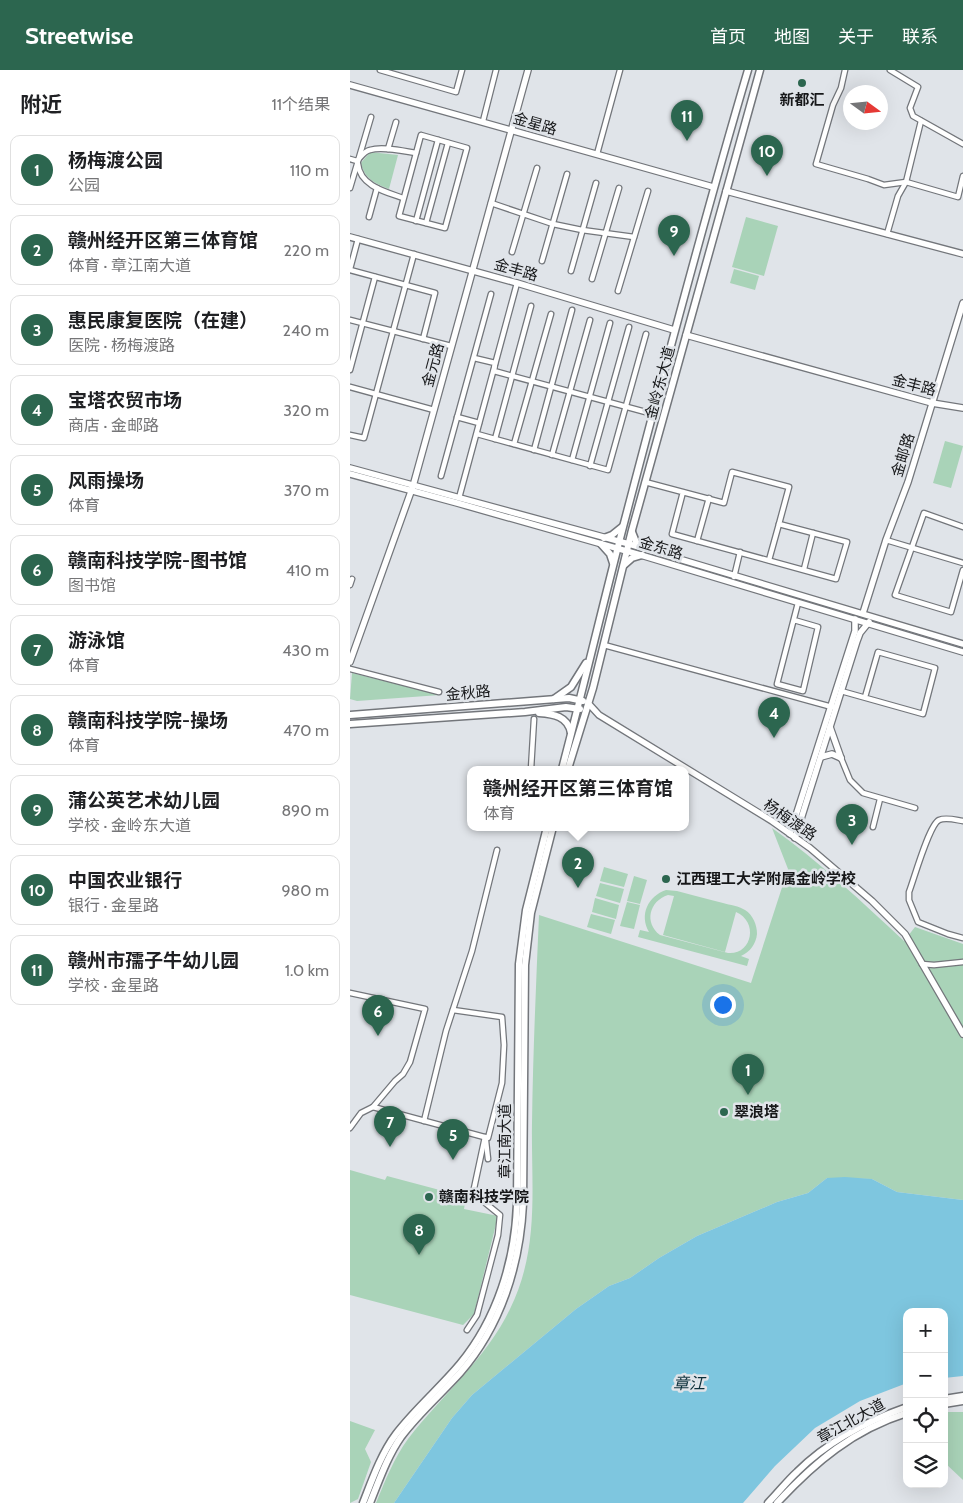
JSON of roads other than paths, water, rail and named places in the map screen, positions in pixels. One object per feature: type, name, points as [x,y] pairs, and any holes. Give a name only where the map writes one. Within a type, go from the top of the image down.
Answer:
[{"type":"main road","name":"金岭东大道","points":[[581,701],[618,545],[674,330],[748,70]]},
{"type":"main road","name":"金岭东大道","points":[[584,707],[604,645],[645,482],[760,70]]},
{"type":"main road","points":[[614,565],[602,541],[616,533],[623,526]]},
{"type":"main road","points":[[622,570],[628,560],[643,552],[636,542],[632,530]]},
{"type":"main road","points":[[553,699],[568,690],[576,682],[592,653]]},
{"type":"main road","name":"金秋路","points":[[350,715],[568,698],[581,701]]},
{"type":"main road","points":[[569,766],[584,707],[581,701]]},
{"type":"main road","points":[[563,766],[571,735],[584,707]]},
{"type":"main road","name":"金秋路","points":[[350,724],[584,707]]},
{"type":"main road","points":[[525,712],[553,714],[561,718],[570,727],[571,735]]},
{"type":"main road","name":"章江南大道","points":[[363,1503],[377,1468],[396,1435],[461,1363],[483,1329],[502,1287],[509,1262],[523,1204],[523,998],[525,936],[549,831]]},
{"type":"main road","name":"章江南大道","points":[[370,1503],[391,1454],[401,1437],[460,1373],[488,1332],[501,1306],[512,1275],[518,1250],[518,1229]]},
{"type":"main road","points":[[948,1398],[963,1396]]},
{"type":"main road","points":[[948,1403],[963,1401]]},
{"type":"main road","name":"章江北大道","points":[[768,1503],[798,1471],[829,1445],[871,1422],[903,1409]]},
{"type":"main road","name":"章江北大道","points":[[778,1503],[801,1476],[833,1450],[872,1426],[903,1414]]},
{"type":"street","points":[[380,70],[456,92],[462,70]]},
{"type":"street","points":[[483,122],[496,70]]},
{"type":"street","name":"金元路","points":[[350,662],[412,488],[528,70]]},
{"type":"street","points":[[597,154],[620,70]]},
{"type":"street","points":[[845,70],[841,88],[832,105],[816,164],[868,178],[884,185],[906,182],[958,197],[963,176]]},
{"type":"street","points":[[890,70],[918,87],[910,108],[913,116],[963,144]]},
{"type":"street","name":"金星路","points":[[350,85],[714,187]]},
{"type":"street","points":[[350,188],[371,117]]},
{"type":"street","points":[[887,234],[898,196],[906,182],[921,121]]},
{"type":"street","points":[[388,149],[396,122]]},
{"type":"street","points":[[421,135],[448,143],[467,148],[445,228],[399,216],[421,135]]},
{"type":"street","points":[[416,220],[438,140]]},
{"type":"street","points":[[426,223],[448,143]]},
{"type":"street","points":[[404,198],[377,188],[362,178],[357,161],[364,152],[371,149],[388,149],[416,154]]},
{"type":"street","points":[[350,159],[357,161]]},
{"type":"street","points":[[512,252],[537,168]]},
{"type":"street","points":[[542,261],[567,174]]},
{"type":"street","points":[[571,271],[596,183]]},
{"type":"street","points":[[369,217],[377,188]]},
{"type":"street","points":[[592,279],[619,188]]},
{"type":"street","points":[[618,291],[648,190]]},
{"type":"street","points":[[726,191],[963,254]]},
{"type":"street","points":[[491,204],[553,224],[634,237]]},
{"type":"street","name":"金丰路","points":[[350,236],[674,330]]},
{"type":"street","points":[[358,239],[350,270],[435,293],[423,339]]},
{"type":"street","points":[[350,435],[364,438],[414,254]]},
{"type":"street","points":[[350,370],[375,277]]},
{"type":"street","points":[[459,498],[517,283]]},
{"type":"street","points":[[441,476],[491,294]]},
{"type":"street","name":"金邮路","points":[[863,613],[886,540],[908,482],[963,303]]},
{"type":"street","points":[[495,439],[531,306]]},
{"type":"street","points":[[534,450],[572,310]]},
{"type":"street","points":[[514,444],[551,314]]},
{"type":"street","points":[[350,320],[451,346]]},
{"type":"street","points":[[552,455],[590,320]]},
{"type":"street","points":[[572,460],[610,323]]},
{"type":"street","points":[[590,466],[629,327]]},
{"type":"street","points":[[476,434],[608,470],[646,334]]},
{"type":"street","name":"金丰路","points":[[686,335],[932,403],[963,408]]},
{"type":"street","points":[[474,358],[496,363]]},
{"type":"street","points":[[494,371],[653,414]]},
{"type":"street","points":[[350,387],[434,410]]},
{"type":"street","points":[[457,417],[480,423]]},
{"type":"street","name":"金东路","points":[[350,468],[412,488],[863,613],[963,644]]},
{"type":"street","points":[[645,482],[724,503],[732,472],[789,487],[769,560]]},
{"type":"street","name":"金东路","points":[[350,474],[459,498],[602,541]]},
{"type":"street","points":[[683,492],[672,534],[836,579],[847,542],[779,524]]},
{"type":"street","points":[[697,540],[709,498]]},
{"type":"street","points":[[963,527],[924,513],[895,595],[951,612],[963,570]]},
{"type":"street","points":[[804,569],[813,533]]},
{"type":"street","points":[[886,540],[963,562]]},
{"type":"street","name":"金东路","points":[[643,552],[798,603],[869,622],[963,652]]},
{"type":"street","points":[[734,577],[740,552]]},
{"type":"street","points":[[350,585],[352,579]]},
{"type":"street","points":[[794,620],[818,627],[803,691],[777,684],[798,603]]},
{"type":"street","points":[[793,836],[833,707],[854,631],[855,619]]},
{"type":"street","points":[[793,836],[821,757],[830,726],[833,707],[841,691],[860,633],[869,622]]},
{"type":"street","points":[[604,645],[833,707]]},
{"type":"street","points":[[841,691],[924,714],[935,668],[878,652],[865,697]]},
{"type":"street","points":[[350,669],[439,692]]},
{"type":"street","name":"杨梅渡路","points":[[584,707],[682,766]]},
{"type":"street","points":[[530,766],[534,719]]},
{"type":"street","points":[[830,726],[840,758],[850,780],[862,793],[915,808]]},
{"type":"street","points":[[821,757],[832,754],[840,758]]},
{"type":"street","name":"杨梅渡路","points":[[689,770],[772,821],[810,848],[872,901],[905,934],[963,1034]]},
{"type":"street","points":[[873,827],[880,798]]},
{"type":"street","points":[[963,821],[940,820],[931,828],[909,892],[909,900],[918,922],[963,938]]},
{"type":"street","points":[[424,1121],[453,1010],[472,951],[497,850]]},
{"type":"street","points":[[922,964],[934,965],[963,962]]},
{"type":"street","points":[[350,993],[425,1009],[410,1062],[403,1074],[395,1080],[373,1107],[361,1114],[350,1128]]},
{"type":"street","points":[[373,1107],[488,1138],[502,1083],[504,1045],[502,1017],[453,1010]]},
{"type":"street","points":[[485,1137],[488,1159]]},
{"type":"street","points":[[467,1330],[477,1314],[498,1235],[500,1214],[472,1194],[485,1137]]},
{"type":"water","name":"章江","points":[[827,1178],[872,1179],[897,1192],[963,1200],[963,1376],[948,1378],[948,1308],[903,1308],[903,1385],[860,1401],[815,1428],[775,1466],[743,1503],[394,1503],[452,1418],[472,1395],[576,1309],[609,1286],[630,1278],[659,1258],[697,1236],[777,1202],[808,1193]]},
{"type":"place","name":"新都汇","points":[[802,83]]},
{"type":"place","name":"赣州市孺子牛幼儿园","points":[[687,141]]},
{"type":"place","name":"中国农业银行","points":[[767,176]]},
{"type":"place","name":"蒲公英艺术幼儿园","points":[[674,256]]},
{"type":"place","name":"宝塔农贸市场","points":[[774,738]]},
{"type":"place","name":"惠民康复医院（在建）","points":[[852,845]]},
{"type":"place","name":"江西理工大学附属金岭学校","points":[[666,879]]},
{"type":"place","name":"赣州经开区第三体育馆","points":[[578,888]]},
{"type":"place","name":"赣南科技学院-图书馆","points":[[378,1036]]},
{"type":"place","name":"杨梅渡公园","points":[[748,1095]]},
{"type":"place","name":"翠浪塔","points":[[724,1112]]},
{"type":"place","name":"游泳馆","points":[[390,1147]]},
{"type":"place","name":"风雨操场","points":[[453,1160]]},
{"type":"place","name":"赣南科技学院","points":[[429,1197]]},
{"type":"place","name":"赣南科技学院-操场","points":[[419,1255]]}]
